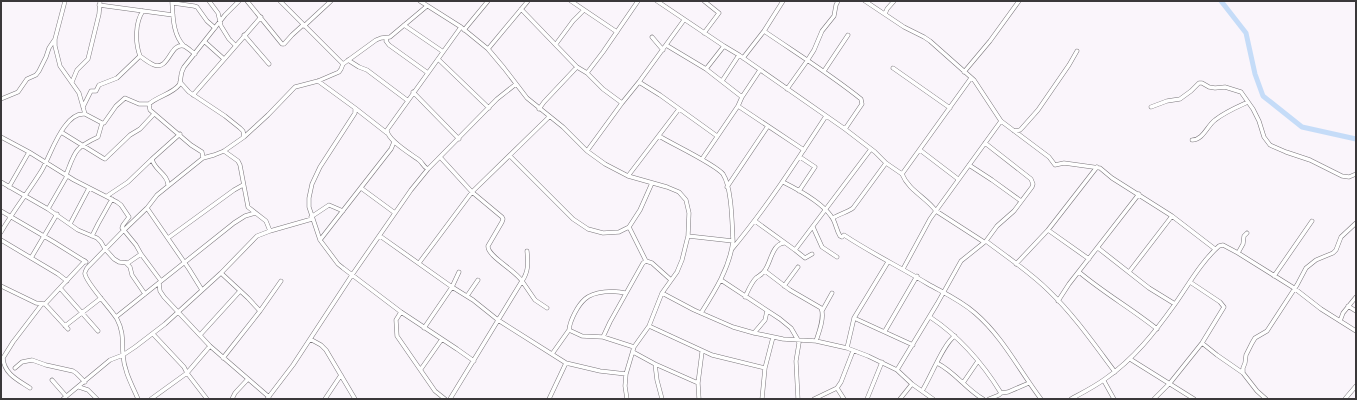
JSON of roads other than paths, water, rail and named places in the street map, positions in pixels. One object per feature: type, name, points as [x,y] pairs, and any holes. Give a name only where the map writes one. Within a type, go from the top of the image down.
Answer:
[{"type":"street","points":[[65,1],[55,39],[55,46],[60,66],[79,93],[85,114]]},
{"type":"street","points":[[210,1],[218,13],[220,24],[229,39],[235,45]]},
{"type":"street","points":[[48,209],[66,176],[73,156],[82,145],[98,137],[102,124],[106,121],[116,106],[125,98],[139,104],[149,104],[176,88],[180,82],[182,70],[215,28],[239,1]]},
{"type":"street","points":[[247,1],[280,43],[283,44],[331,1]]},
{"type":"street","points":[[280,1],[303,26],[343,64]]},
{"type":"street","points":[[420,1],[462,29],[488,49],[527,98],[563,127],[587,151],[605,164],[628,176],[667,187],[679,192],[686,200],[689,213],[688,236],[682,260],[662,293],[649,326],[634,347],[626,374],[626,399]]},
{"type":"street","points":[[387,133],[388,126],[428,73],[442,51],[488,1]]},
{"type":"street","points":[[488,49],[528,1]]},
{"type":"street","points":[[571,1],[617,32]]},
{"type":"street","points":[[587,74],[604,52],[638,1]]},
{"type":"street","points":[[657,1],[845,128],[886,163],[902,174],[907,184],[936,211],[985,242],[1048,289],[1115,372]]},
{"type":"street","points":[[704,1],[719,13],[704,33]]},
{"type":"street","points":[[743,58],[764,31],[783,1]]},
{"type":"street","points":[[787,89],[807,61],[822,32],[834,16],[835,6],[838,1]]},
{"type":"street","points":[[865,1],[904,27],[924,37],[974,80],[1001,121],[1049,157],[1056,165],[1064,163],[1097,167],[1172,216],[1216,249]]},
{"type":"street","points":[[886,14],[886,10],[894,1]]},
{"type":"street","points":[[964,72],[990,41],[1019,1]]},
{"type":"street","points":[[195,54],[184,46],[178,38],[172,15],[172,2],[197,7],[207,21],[215,28]]},
{"type":"street","points":[[72,82],[78,70],[88,59],[99,14],[99,3],[172,15]]},
{"type":"street","points":[[138,399],[126,369],[120,325],[116,317],[106,307],[102,298],[88,280],[85,274],[86,268],[147,208],[157,195],[168,185],[203,158],[224,151],[244,137],[295,87],[318,81],[339,72],[342,69],[343,64],[348,60],[376,40],[387,38],[394,34],[426,6]]},
{"type":"street","points":[[521,9],[577,67],[622,103]]},
{"type":"street","points":[[556,44],[573,21],[584,10]]},
{"type":"street","points":[[143,11],[138,22],[137,44],[140,56],[154,65],[162,66],[174,50],[179,46],[184,46]]},
{"type":"street","points":[[193,95],[260,17]]},
{"type":"street","points":[[587,151],[684,20]]},
{"type":"street","points":[[404,25],[442,51]]},
{"type":"street","points":[[764,31],[824,71],[862,101],[862,104],[845,128]]},
{"type":"street","points":[[244,35],[269,64]]},
{"type":"street","points":[[824,71],[848,35]]},
{"type":"street","points":[[652,37],[663,50]]},
{"type":"street","points":[[387,38],[386,42],[389,45],[428,73]]},
{"type":"street","points":[[1,99],[18,92],[27,79],[36,75],[55,39]]},
{"type":"street","points":[[205,42],[224,59]]},
{"type":"street","points":[[666,45],[706,69],[742,97]]},
{"type":"street","points":[[706,69],[724,46]]},
{"type":"street","points":[[1014,131],[1020,130],[1038,110],[1077,51]]},
{"type":"street","points":[[722,81],[739,55]]},
{"type":"street","points":[[83,108],[90,92],[96,91],[99,85],[117,78],[140,56]]},
{"type":"street","points":[[438,59],[489,108]]},
{"type":"street","points":[[348,60],[359,68],[366,70],[407,100]]},
{"type":"street","points":[[539,109],[577,67]]},
{"type":"street","points":[[893,68],[950,108]]},
{"type":"street","points":[[702,160],[760,70]]},
{"type":"street","points":[[902,174],[971,78]]},
{"type":"street","points":[[318,81],[387,133],[394,142],[428,169]]},
{"type":"street","points":[[180,82],[193,95],[240,128],[244,137]]},
{"type":"street","points":[[639,82],[717,136]]},
{"type":"street","points":[[1150,107],[1164,102],[1180,99],[1200,83],[1209,87],[1225,87],[1241,92],[1256,115],[1264,137],[1270,145],[1310,160],[1342,176],[1349,177],[1356,174]]},
{"type":"street","points":[[1,138],[29,152],[66,176],[107,196],[121,205],[129,219],[122,227],[136,245],[160,282],[161,294],[210,346],[268,398],[293,364],[410,190],[428,169],[489,108],[516,84]]},
{"type":"street","points":[[414,92],[459,139]]},
{"type":"street","points":[[1192,140],[1199,138],[1215,120],[1235,107],[1248,102]]},
{"type":"street","points":[[149,104],[150,110],[180,134],[191,145],[202,152],[203,158]]},
{"type":"street","points":[[738,106],[804,150]]},
{"type":"street","points":[[355,108],[355,113],[320,166],[312,184],[309,207],[320,240],[338,264],[401,312],[474,361]]},
{"type":"street","points":[[628,176],[679,109]]},
{"type":"street","points":[[1,232],[46,162],[53,145],[69,121],[80,114],[85,114],[102,124]]},
{"type":"street","points":[[61,132],[105,159],[130,135],[140,129],[154,114]]},
{"type":"street","points":[[731,250],[755,221],[783,182],[826,116]]},
{"type":"street","points":[[419,263],[472,192],[549,117]]},
{"type":"street","points":[[903,269],[926,225],[1001,121]]},
{"type":"street","points":[[727,187],[755,148],[768,126]]},
{"type":"street","points":[[107,196],[128,182],[180,134]]},
{"type":"street","points":[[659,136],[720,171],[723,175],[730,197],[733,241],[731,250],[721,280],[701,313]]},
{"type":"street","points":[[320,240],[391,149],[394,142]]},
{"type":"street","points":[[897,370],[930,317],[961,261],[985,242],[1014,210],[1032,187],[1033,184],[1031,179],[985,143]]},
{"type":"street","points":[[795,250],[871,149]]},
{"type":"street","points":[[920,150],[958,179]]},
{"type":"street","points":[[224,151],[240,165],[248,207],[266,220],[270,231]]},
{"type":"street","points":[[9,187],[29,152]]},
{"type":"street","points":[[510,156],[573,219],[588,229],[603,233],[619,232],[629,227],[640,210],[652,183]]},
{"type":"street","points":[[799,191],[815,167],[800,156]]},
{"type":"street","points":[[440,157],[472,192],[503,219],[488,246],[489,252],[513,270],[535,300],[547,308]]},
{"type":"street","points":[[152,159],[154,166],[168,180],[168,185]]},
{"type":"street","points":[[833,218],[853,208],[886,163]]},
{"type":"street","points":[[969,165],[1021,201]]},
{"type":"street","points":[[1016,264],[1048,230],[1097,167]]},
{"type":"street","points":[[1,182],[48,209],[78,230],[101,242],[114,259],[130,266],[132,275],[145,294]]},
{"type":"street","points":[[783,182],[826,209],[833,218],[840,236],[844,236],[888,262],[917,276],[960,301],[975,313],[997,335],[1041,399]]},
{"type":"street","points":[[168,238],[243,185]]},
{"type":"street","points":[[70,224],[89,188]]},
{"type":"street","points":[[361,188],[395,213]]},
{"type":"street","points":[[1058,300],[1139,194]]},
{"type":"street","points":[[92,236],[112,199]]},
{"type":"street","points":[[62,399],[79,387],[110,360],[123,355],[153,334],[221,273],[257,236],[312,218],[329,205],[343,211]]},
{"type":"street","points":[[147,208],[202,290]]},
{"type":"street","points":[[1,212],[90,264]]},
{"type":"street","points":[[116,317],[234,223],[245,216],[255,213]]},
{"type":"street","points":[[31,258],[56,214]]},
{"type":"street","points":[[1129,272],[1172,216]]},
{"type":"street","points":[[755,221],[805,258],[812,254]]},
{"type":"street","points":[[1274,276],[1312,221]]},
{"type":"street","points":[[1243,373],[1246,363],[1246,355],[1255,338],[1267,331],[1297,285],[1306,268],[1316,260],[1333,253],[1336,250],[1341,237],[1356,223]]},
{"type":"street","points":[[813,226],[821,245],[837,257]]},
{"type":"street","points":[[629,227],[646,261],[652,263],[671,280]]},
{"type":"street","points":[[1048,230],[1089,259]]},
{"type":"street","points":[[1238,252],[1243,244],[1244,236],[1247,233]]},
{"type":"street","points":[[380,236],[467,296],[498,320],[566,363],[600,371],[626,374]]},
{"type":"street","points":[[688,236],[733,241]]},
{"type":"street","points":[[1,240],[67,281]]},
{"type":"street","points":[[745,297],[756,278],[765,271],[776,247],[781,243],[784,243]]},
{"type":"street","points":[[1071,399],[1104,380],[1130,359],[1157,329],[1199,268],[1219,246],[1223,245],[1238,252],[1294,288],[1321,309],[1356,331]]},
{"type":"street","points":[[1098,248],[1150,288],[1175,304]]},
{"type":"street","points":[[451,399],[522,281],[528,268],[527,251]]},
{"type":"street","points":[[126,263],[141,254]]},
{"type":"street","points":[[30,388],[8,373],[2,357],[44,304],[85,261]]},
{"type":"street","points":[[603,337],[625,293],[643,263],[646,261]]},
{"type":"street","points":[[847,348],[854,318],[888,262]]},
{"type":"street","points":[[784,286],[798,267]]},
{"type":"street","points":[[765,271],[784,286],[817,305],[822,311]]},
{"type":"street","points":[[424,328],[452,287],[458,272]]},
{"type":"street","points":[[1079,272],[1107,294],[1157,329]]},
{"type":"street","points":[[221,273],[260,311]]},
{"type":"street","points":[[885,331],[917,276]]},
{"type":"street","points":[[467,296],[478,280]]},
{"type":"street","points":[[721,280],[790,328],[798,340],[799,343],[796,361],[798,399]]},
{"type":"street","points":[[223,358],[260,311],[280,281]]},
{"type":"street","points":[[1154,399],[1170,383],[1202,343],[1222,311],[1224,305],[1190,282]]},
{"type":"street","points":[[1,286],[36,303],[44,304],[66,328],[102,298]]},
{"type":"street","points":[[60,288],[98,330]]},
{"type":"street","points":[[200,335],[240,291]]},
{"type":"street","points":[[552,354],[569,330],[572,320],[586,298],[608,291],[625,293]]},
{"type":"street","points":[[662,293],[733,327],[773,337],[816,341],[847,348],[868,356],[897,370],[912,384],[933,399]]},
{"type":"street","points":[[816,341],[820,328],[822,311],[832,293]]},
{"type":"street","points":[[1340,321],[1348,306],[1356,297]]},
{"type":"street","points":[[1348,306],[1356,311]]},
{"type":"street","points":[[754,333],[765,320],[767,311]]},
{"type":"street","points":[[401,312],[396,320],[397,336],[435,390],[445,399]]},
{"type":"street","points":[[930,317],[966,345],[1001,393]]},
{"type":"street","points":[[854,318],[913,345]]},
{"type":"street","points":[[649,326],[702,352],[765,368]]},
{"type":"street","points":[[569,330],[582,336],[603,337],[634,347]]},
{"type":"street","points":[[153,334],[184,367],[207,399]]},
{"type":"street","points":[[922,391],[937,362],[955,336]]},
{"type":"street","points":[[762,399],[765,368],[773,337]]},
{"type":"street","points":[[310,339],[321,345],[326,350],[355,399]]},
{"type":"street","points":[[421,369],[442,339]]},
{"type":"street","points":[[1202,343],[1243,373],[1257,391],[1266,399]]},
{"type":"street","points":[[151,399],[187,373],[210,346]]},
{"type":"street","points":[[814,399],[837,388],[841,382],[853,351]]},
{"type":"street","points":[[633,352],[655,364],[698,383]]},
{"type":"street","points":[[699,399],[698,383],[702,352]]},
{"type":"street","points":[[1130,359],[1194,399]]},
{"type":"street","points":[[15,368],[22,362],[32,360],[76,372],[85,382]]},
{"type":"street","points":[[867,399],[882,362]]},
{"type":"street","points":[[937,362],[948,369],[983,399]]},
{"type":"street","points":[[963,383],[978,362]]},
{"type":"street","points":[[550,399],[566,363]]},
{"type":"street","points":[[655,364],[662,399]]},
{"type":"street","points":[[325,399],[341,375]]},
{"type":"street","points":[[232,399],[235,393],[248,379]]},
{"type":"street","points":[[52,380],[66,396]]},
{"type":"street","points":[[1104,380],[1114,399]]},
{"type":"street","points":[[989,399],[1029,382]]},
{"type":"street","points":[[900,399],[912,384]]},
{"type":"street","points":[[1345,399],[1356,386]]},
{"type":"street","points":[[79,387],[88,390],[97,399]]},
{"type":"street","points":[[837,388],[844,399]]},
{"type":"waterway","points":[[1221,1],[1246,33],[1255,74],[1263,96],[1302,127],[1356,139]]}]
